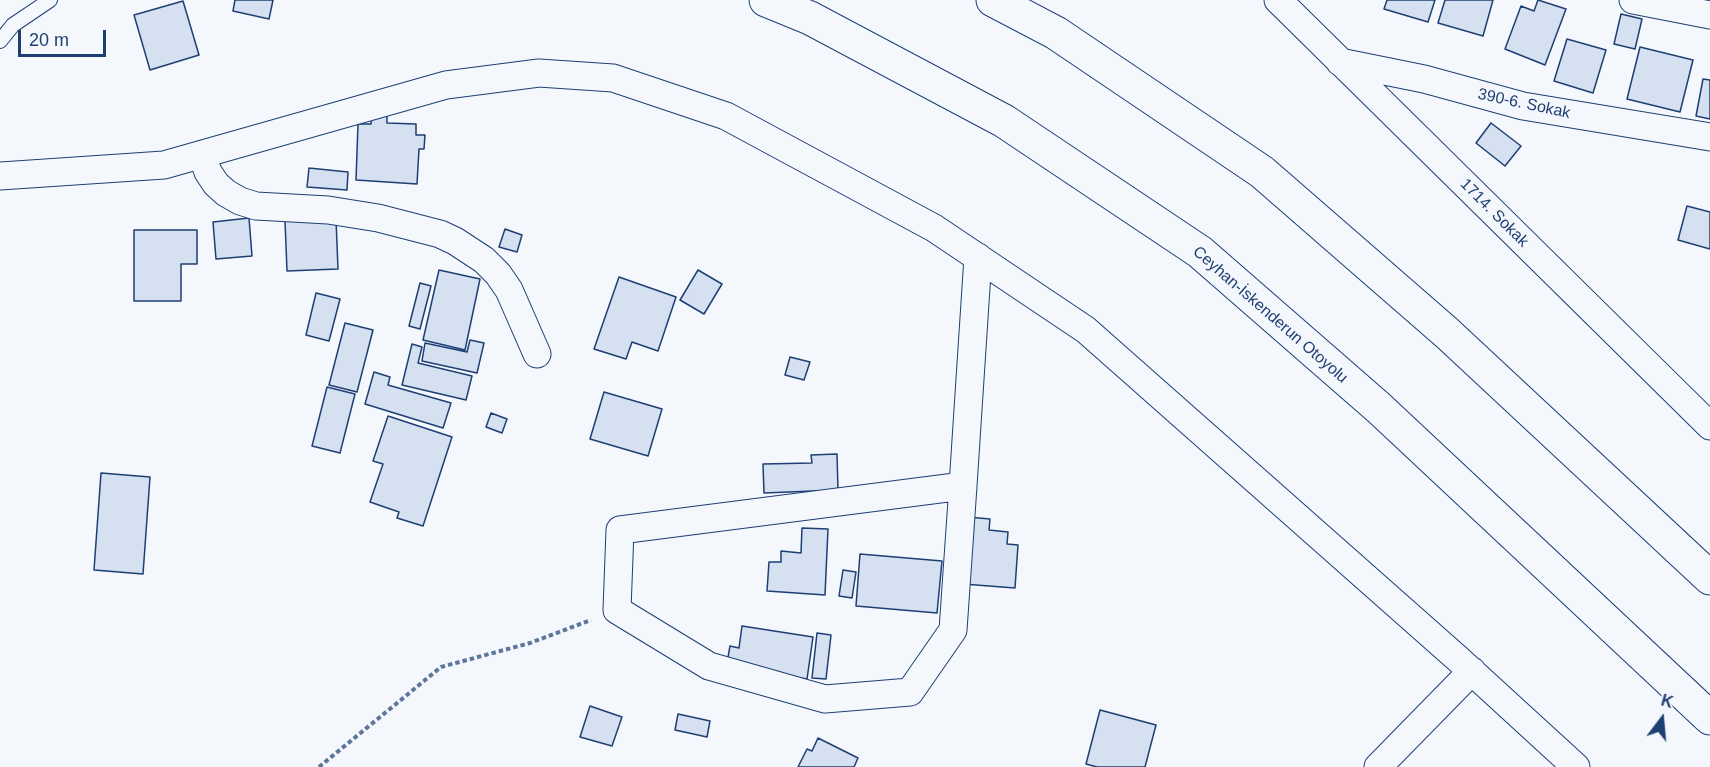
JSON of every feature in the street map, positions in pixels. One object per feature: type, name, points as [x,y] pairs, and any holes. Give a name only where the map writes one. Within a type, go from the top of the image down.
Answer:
[{"type":"highway","name":"Ceyhan-İskenderun Otoyolu","points":[[766,0],[810,18],[1004,121],[1200,252],[1379,408],[1710,718]]},
{"type":"highway","points":[[993,0],[1056,33],[1262,171],[1447,333],[1710,578]]},
{"type":"street","name":"1714. Sokak","points":[[1278,0],[1710,426]]},
{"type":"street","points":[[1633,0],[1710,15]]},
{"type":"street","name":"390-6. Sokak","points":[[1340,62],[1424,79],[1523,106],[1710,137]]},
{"type":"street","points":[[0,176],[164,165],[446,86],[539,73],[613,78],[726,116],[934,228],[1086,330],[1472,671],[1576,767]]},
{"type":"street","points":[[202,155],[208,172],[216,184],[226,194],[240,201],[256,206],[328,210],[378,218],[440,234],[470,250],[491,267],[509,290],[537,354]]},
{"type":"street","points":[[963,486],[620,530],[617,610],[709,666],[825,699],[910,692],[953,630],[963,486],[978,257]]},
{"type":"street","points":[[1378,767],[1472,671]]},
{"type":"lane","points":[[0,41],[13,25],[50,0]]},
{"type":"path","points":[[319,767],[441,667],[530,643],[617,610]]},
{"type":"building","points":[[235,0],[273,0],[269,19],[233,11]]},
{"type":"building","points":[[1387,0],[1435,0],[1428,22],[1384,9]]},
{"type":"building","points":[[1445,0],[1493,0],[1483,36],[1438,23]]},
{"type":"building","points":[[1538,0],[1566,9],[1545,65],[1505,49],[1521,6],[1534,11]]},
{"type":"building","points":[[183,1],[199,55],[150,70],[134,15]]},
{"type":"building","points":[[1621,14],[1642,19],[1635,49],[1614,44]]},
{"type":"building","points":[[1567,39],[1606,50],[1593,93],[1554,81]]},
{"type":"building","points":[[1640,47],[1693,60],[1680,112],[1627,99]]},
{"type":"building","points":[[1703,79],[1710,80],[1710,119],[1696,116]]},
{"type":"building","points":[[372,111],[387,112],[387,123],[416,124],[416,135],[425,135],[424,149],[419,149],[417,184],[356,180],[358,124],[371,124]]},
{"type":"building","points":[[1491,123],[1521,146],[1505,166],[1476,143]]},
{"type":"building","points":[[309,168],[348,172],[347,190],[307,187]]},
{"type":"building","points":[[1687,206],[1710,212],[1710,249],[1678,240]]},
{"type":"building","points":[[249,218],[252,256],[216,259],[213,222]]},
{"type":"building","points":[[336,219],[338,269],[287,271],[285,221]]},
{"type":"building","points":[[505,229],[522,235],[517,252],[499,247]]},
{"type":"building","points":[[134,230],[197,230],[197,264],[181,264],[181,301],[134,301]]},
{"type":"building","points":[[439,270],[480,279],[465,350],[423,340]]},
{"type":"building","points":[[698,270],[722,284],[704,314],[680,300]]},
{"type":"building","points":[[619,277],[676,297],[658,351],[632,342],[626,359],[594,349]]},
{"type":"building","points":[[420,283],[431,286],[420,329],[409,326]]},
{"type":"building","points":[[316,293],[340,299],[329,341],[306,335]]},
{"type":"building","points":[[345,323],[373,330],[357,392],[329,385]]},
{"type":"building","points":[[470,340],[484,343],[477,373],[422,361],[425,343],[467,352]]},
{"type":"building","points":[[412,344],[422,347],[418,363],[472,376],[466,400],[402,385]]},
{"type":"building","points":[[790,357],[810,362],[804,380],[785,375]]},
{"type":"building","points":[[374,372],[390,377],[388,385],[451,403],[443,428],[365,404]]},
{"type":"building","points":[[327,387],[355,394],[340,453],[312,446]]},
{"type":"building","points":[[604,392],[662,409],[648,456],[590,439]]},
{"type":"building","points":[[491,413],[507,419],[502,433],[486,427]]},
{"type":"building","points":[[388,416],[452,437],[423,526],[397,518],[399,512],[370,502],[383,464],[373,461]]},
{"type":"building","points":[[837,454],[838,490],[764,493],[763,464],[812,463],[811,455]]},
{"type":"building","points":[[101,473],[150,477],[143,574],[94,570]]},
{"type":"building","points":[[968,517],[990,519],[989,530],[1008,532],[1007,544],[1018,545],[1015,588],[963,584]]},
{"type":"building","points":[[802,528],[828,529],[825,595],[767,591],[769,562],[781,562],[781,551],[801,553]]},
{"type":"building","points":[[860,554],[942,561],[937,613],[856,606]]},
{"type":"building","points":[[843,570],[856,572],[852,598],[839,596]]},
{"type":"building","points":[[742,626],[813,637],[807,679],[726,669],[730,646],[739,648]]},
{"type":"building","points":[[817,633],[831,635],[826,679],[812,678]]},
{"type":"building","points":[[590,706],[622,717],[612,746],[580,737]]},
{"type":"building","points":[[1100,710],[1156,725],[1145,767],[1097,767],[1086,764]]},
{"type":"building","points":[[678,714],[710,721],[707,737],[675,730]]},
{"type":"building","points":[[818,738],[858,758],[854,767],[798,767],[807,749],[812,751]]}]
